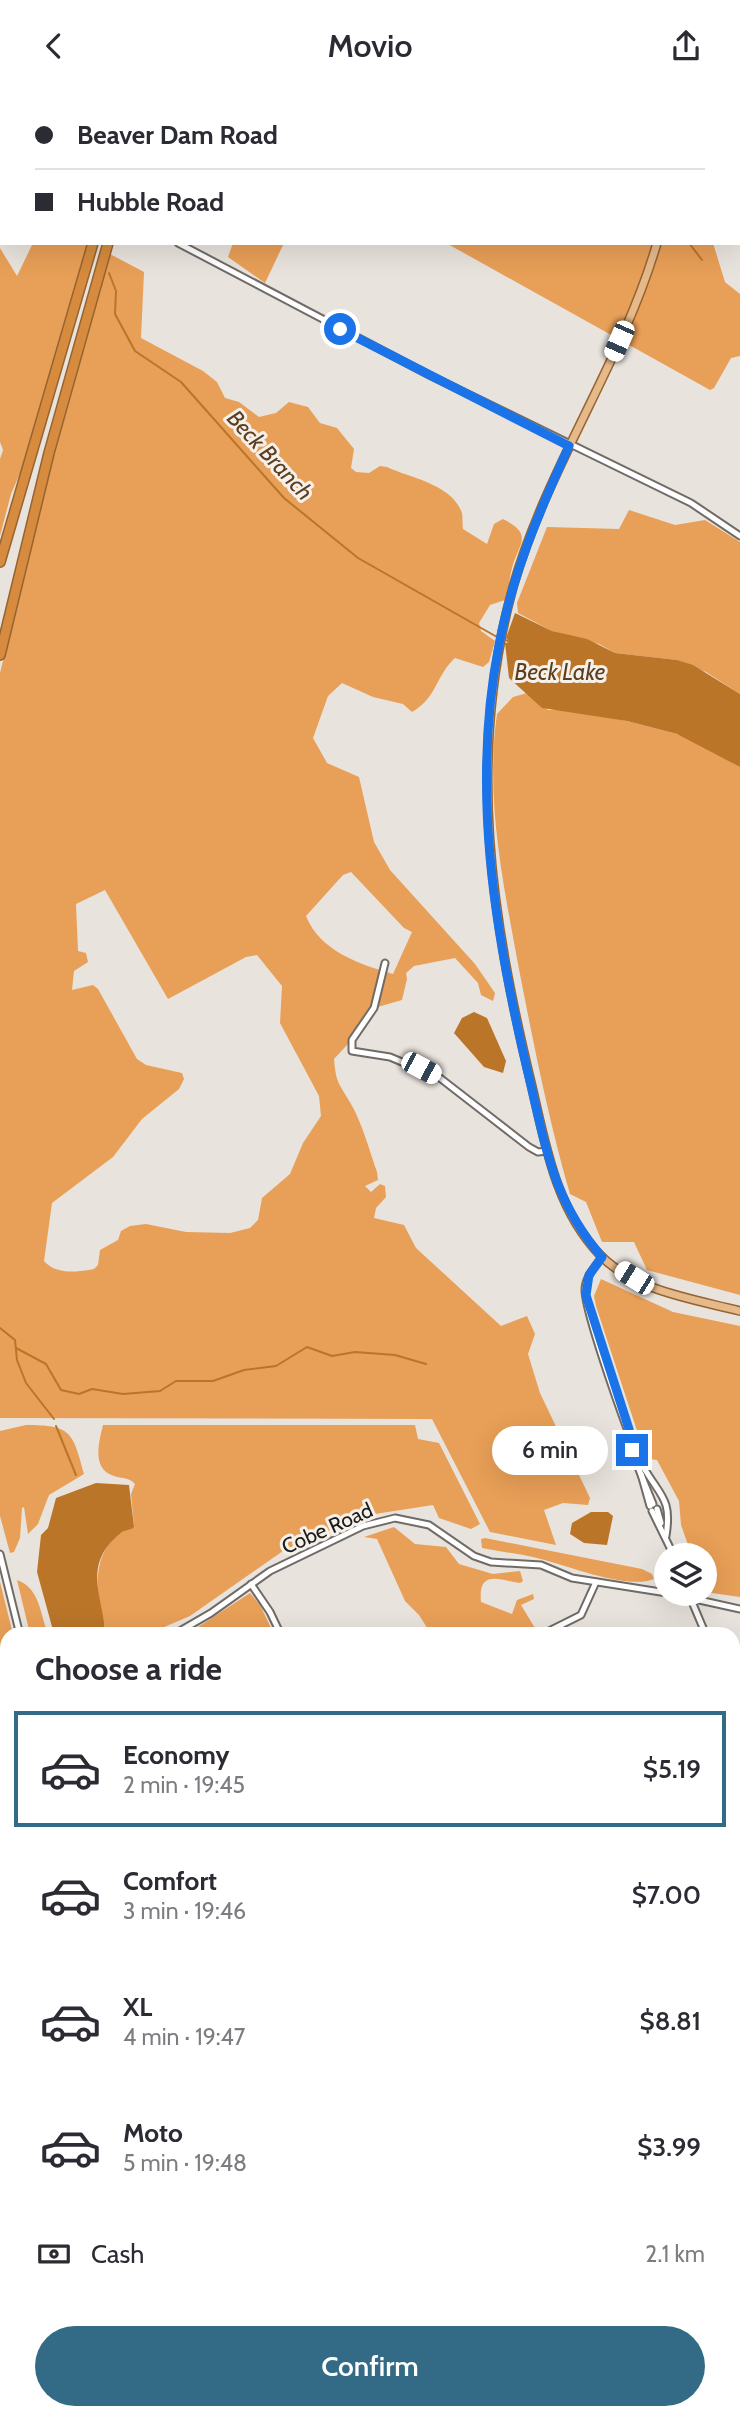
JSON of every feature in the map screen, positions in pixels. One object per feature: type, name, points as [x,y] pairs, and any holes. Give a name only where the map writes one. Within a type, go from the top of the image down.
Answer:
[{"type":"highway","points":[[0,562],[92,245]]},
{"type":"highway","points":[[0,655],[49,453],[106,245]]},
{"type":"main road","points":[[656,245],[632,311],[537,519],[514,585],[495,668],[487,757],[487,838],[520,1037],[547,1151],[569,1215],[602,1257],[647,1285],[740,1311]]},
{"type":"street","points":[[181,245],[569,446],[691,503],[740,536]]},
{"type":"street","points":[[385,963],[374,1008],[352,1040],[352,1051],[390,1056],[421,1068],[455,1088],[529,1147],[538,1152],[547,1151]]},
{"type":"street","points":[[602,1257],[589,1275],[586,1295],[644,1468],[658,1485],[665,1500],[669,1518],[666,1536]]},
{"type":"street","points":[[629,1429],[629,1445],[654,1507]]},
{"type":"street","points":[[640,1468],[669,1543]]},
{"type":"street","name":"Cobe Road","points":[[188,1627],[270,1571],[363,1526],[395,1518],[429,1525],[482,1560],[541,1565],[572,1578],[654,1592]]},
{"type":"street","points":[[0,1553],[18,1627]]},
{"type":"street","points":[[557,1627],[581,1615],[596,1582]]},
{"type":"street","points":[[251,1584],[277,1627]]},
{"type":"street","name":"Cobe Road","points":[[717,1602],[740,1608]]},
{"type":"street","points":[[694,1606],[703,1627]]},
{"type":"shaded area","points":[[32,245],[92,245],[31,448],[11,494],[0,536],[0,459],[3,450],[0,442],[0,248],[17,276]]},
{"type":"shaded area","points":[[232,245],[283,245],[265,283],[228,257]]},
{"type":"shaded area","points":[[450,245],[714,245],[725,282],[740,294],[740,356],[731,358],[714,388],[710,390]]},
{"type":"shaded area","points":[[108,253],[144,272],[141,338],[203,371],[217,382],[225,398],[239,402],[259,417],[276,413],[289,402],[308,407],[320,423],[337,428],[354,449],[351,468],[356,472],[369,473],[380,466],[387,467],[440,489],[457,503],[462,513],[463,529],[487,544],[494,524],[503,519],[519,530],[522,540],[505,600],[490,605],[479,623],[481,631],[495,641],[489,662],[483,667],[455,658],[427,700],[412,712],[403,704],[373,697],[342,683],[328,696],[313,738],[327,763],[359,777],[374,842],[390,870],[475,964],[495,993],[493,1001],[481,995],[478,983],[455,958],[414,966],[406,973],[402,1000],[374,1008],[361,1030],[334,1059],[339,1084],[359,1120],[377,1172],[378,1180],[365,1186],[371,1192],[380,1184],[385,1186],[386,1197],[376,1208],[374,1218],[404,1225],[416,1248],[501,1326],[527,1316],[535,1334],[528,1354],[540,1393],[590,1498],[588,1505],[563,1503],[544,1510],[556,1545],[490,1532],[432,1419],[0,1418],[0,673],[53,456]],"holes":[[[351,872],[404,928],[412,932],[393,974],[367,966],[331,947],[312,928],[306,916],[343,875]],[[105,890],[168,999],[246,957],[257,955],[282,986],[280,1023],[319,1096],[321,1116],[303,1143],[290,1174],[262,1198],[258,1220],[250,1228],[230,1233],[186,1232],[146,1224],[130,1226],[121,1231],[118,1240],[100,1250],[98,1265],[94,1269],[68,1271],[55,1269],[44,1261],[52,1203],[113,1157],[142,1119],[179,1089],[184,1079],[182,1073],[146,1065],[137,1059],[98,989],[93,985],[72,990],[74,971],[88,962],[86,953],[78,951],[76,904]]]},
{"type":"shaded area","points":[[629,510],[675,525],[705,520],[740,542],[740,694],[706,672],[677,660],[615,653],[599,644],[552,631],[518,613],[517,603],[547,527],[619,529]]},
{"type":"shaded area","points":[[527,693],[548,710],[568,710],[627,721],[688,737],[740,767],[740,1295],[647,1270],[634,1242],[602,1242],[586,1202],[570,1194],[548,1108],[512,933],[494,808],[497,714],[513,697]]},
{"type":"shaded area","points":[[601,1279],[673,1312],[740,1326],[740,1597],[717,1594],[717,1543],[687,1543],[681,1525],[679,1501],[657,1460],[649,1459],[645,1455],[594,1296]]},
{"type":"shaded area","points":[[26,1425],[52,1427],[68,1434],[77,1449],[84,1474],[49,1495],[38,1524],[28,1534],[24,1507],[22,1508],[20,1538],[14,1552],[10,1553],[0,1516],[0,1431]]},
{"type":"shaded area","points":[[103,1425],[415,1425],[418,1439],[439,1443],[480,1524],[471,1529],[439,1518],[433,1505],[362,1516],[283,1551],[190,1616],[164,1627],[105,1627],[98,1573],[108,1545],[134,1527],[131,1494],[135,1484],[128,1479],[114,1476],[102,1467],[98,1454]]},
{"type":"shaded area","points":[[394,1527],[415,1544],[446,1547],[459,1564],[493,1574],[520,1571],[523,1581],[520,1583],[498,1579],[486,1581],[481,1592],[481,1602],[512,1614],[517,1600],[533,1594],[534,1599],[521,1605],[534,1627],[427,1627],[405,1601],[377,1539],[364,1537]]},
{"type":"shaded area","points":[[481,1539],[642,1569],[652,1574],[654,1579],[643,1582],[598,1576],[534,1557],[482,1548]]},
{"type":"shaded area","points":[[17,1580],[35,1595],[46,1627],[28,1627]]},
{"type":"shaded area","points":[[0,1582],[11,1627],[0,1627]]},
{"type":"shaded area","points":[[250,1593],[260,1605],[271,1627],[198,1627]]},
{"type":"water","name":"Beck Lake","points":[[515,613],[552,631],[587,639],[615,653],[677,660],[693,665],[740,694],[740,767],[677,734],[627,721],[542,708],[509,678],[505,643],[510,642],[506,638]]},
{"type":"water","points":[[474,1012],[487,1018],[506,1061],[503,1073],[484,1067],[454,1033],[462,1018]]},
{"type":"water","points":[[96,1483],[129,1485],[134,1527],[121,1533],[109,1545],[98,1568],[98,1592],[104,1627],[52,1627],[37,1572],[41,1535],[48,1528],[56,1498]]},
{"type":"water","points":[[591,1512],[608,1512],[613,1516],[607,1545],[584,1543],[570,1534],[572,1523]]},
{"type":"waterway","points":[[691,245],[702,260]]},
{"type":"waterway","name":"Beck Branch","points":[[109,273],[116,291],[115,314],[135,351],[181,382],[284,498],[358,558],[497,637]]},
{"type":"waterway","name":"Beck Branch","points":[[506,640],[511,643]]},
{"type":"waterway","points":[[0,1328],[15,1340],[17,1360],[26,1383],[54,1419]]},
{"type":"waterway","points":[[16,1348],[46,1364],[61,1390],[79,1394],[92,1389],[123,1394],[160,1391],[176,1381],[213,1381],[244,1370],[276,1366],[307,1347],[332,1356],[355,1352],[395,1355],[426,1364]]},
{"type":"waterway","points":[[56,1426],[76,1475]]},
{"type":"route","points":[[340,329],[569,446],[529,540],[499,645],[492,687],[487,757],[487,838],[518,1028],[547,1151],[569,1215],[602,1257],[589,1275],[585,1289],[611,1379],[629,1429],[628,1438],[632,1450]]}]
